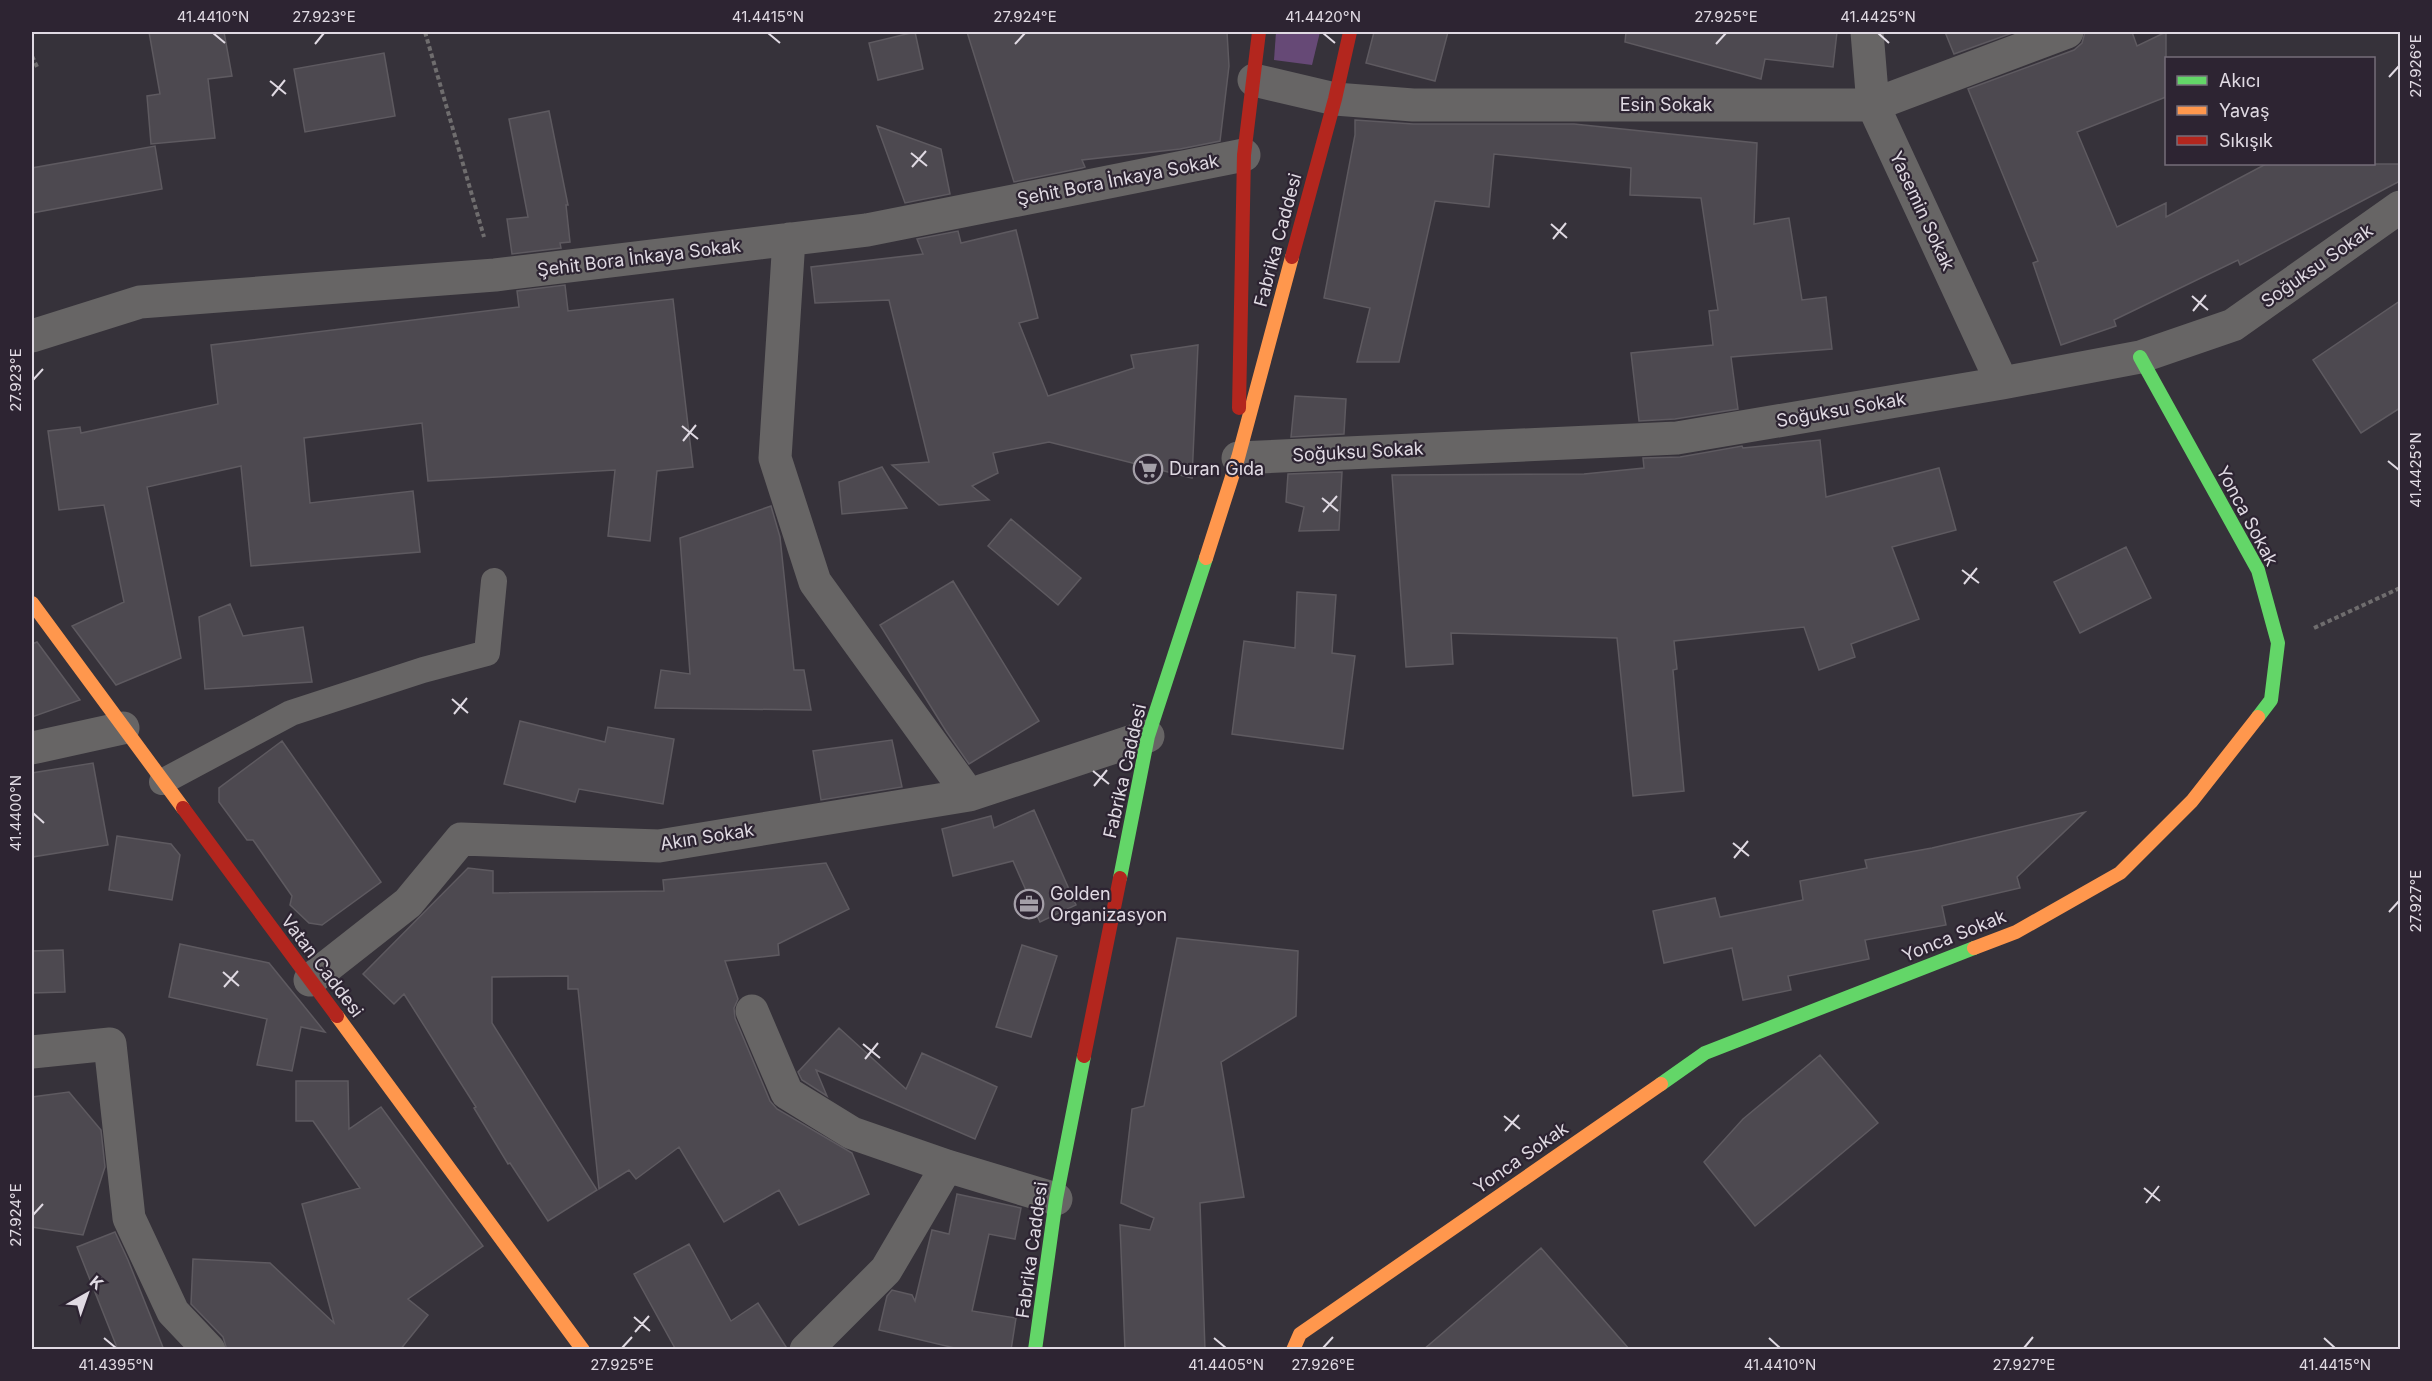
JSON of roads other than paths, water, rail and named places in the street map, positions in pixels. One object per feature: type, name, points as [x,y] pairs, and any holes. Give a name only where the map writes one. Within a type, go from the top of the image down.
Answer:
[{"type":"main road","name":"Fabrika Caddesi","points":[[1238,458],[1244,155],[1259,32]]},
{"type":"main road","name":"Fabrika Caddesi","points":[[1035,1350],[1056,1199],[1148,736],[1238,458],[1335,99],[1350,32]]},
{"type":"main road","name":"Yonca Sokak","points":[[1293,1350],[1300,1334],[1705,1053],[2016,932],[2120,873],[2192,801],[2271,700],[2278,643],[2258,570],[2140,357]]},
{"type":"main road","name":"Vatan Caddesi","points":[[32,603],[583,1350]]},
{"type":"street","name":"Yasemin Sokak","points":[[1867,32],[1873,105],[2002,383]]},
{"type":"street","name":"Esin Sokak","points":[[1254,80],[1335,99],[1413,105],[1873,105],[2067,32]]},
{"type":"street","name":"Şehit Bora İnkaya Sokak","points":[[32,336],[140,302],[495,275],[867,230],[1244,155]]},
{"type":"street","name":"Soğuksu Sokak","points":[[1238,458],[1677,438],[2002,383],[2140,357],[2233,325],[2400,207]]},
{"type":"street","points":[[789,239],[775,458],[815,582],[969,795]]},
{"type":"street","points":[[32,748],[123,728]]},
{"type":"street","name":"Akın Sokak","points":[[310,980],[408,903],[461,839],[658,846],[969,795],[1148,736]]},
{"type":"street","points":[[752,1011],[787,1093],[852,1133],[947,1166],[1056,1199]]},
{"type":"street","points":[[32,1052],[110,1044],[129,1218],[172,1312],[209,1350]]},
{"type":"street","points":[[806,1350],[886,1270],[947,1166]]},
{"type":"lane","points":[[162,782],[291,713],[423,670],[487,653],[494,581]]},
{"type":"place","name":"Duran Gıda","points":[[1148,469]]},
{"type":"place","name":"Golden Organizasyon","points":[[1029,904]]}]
